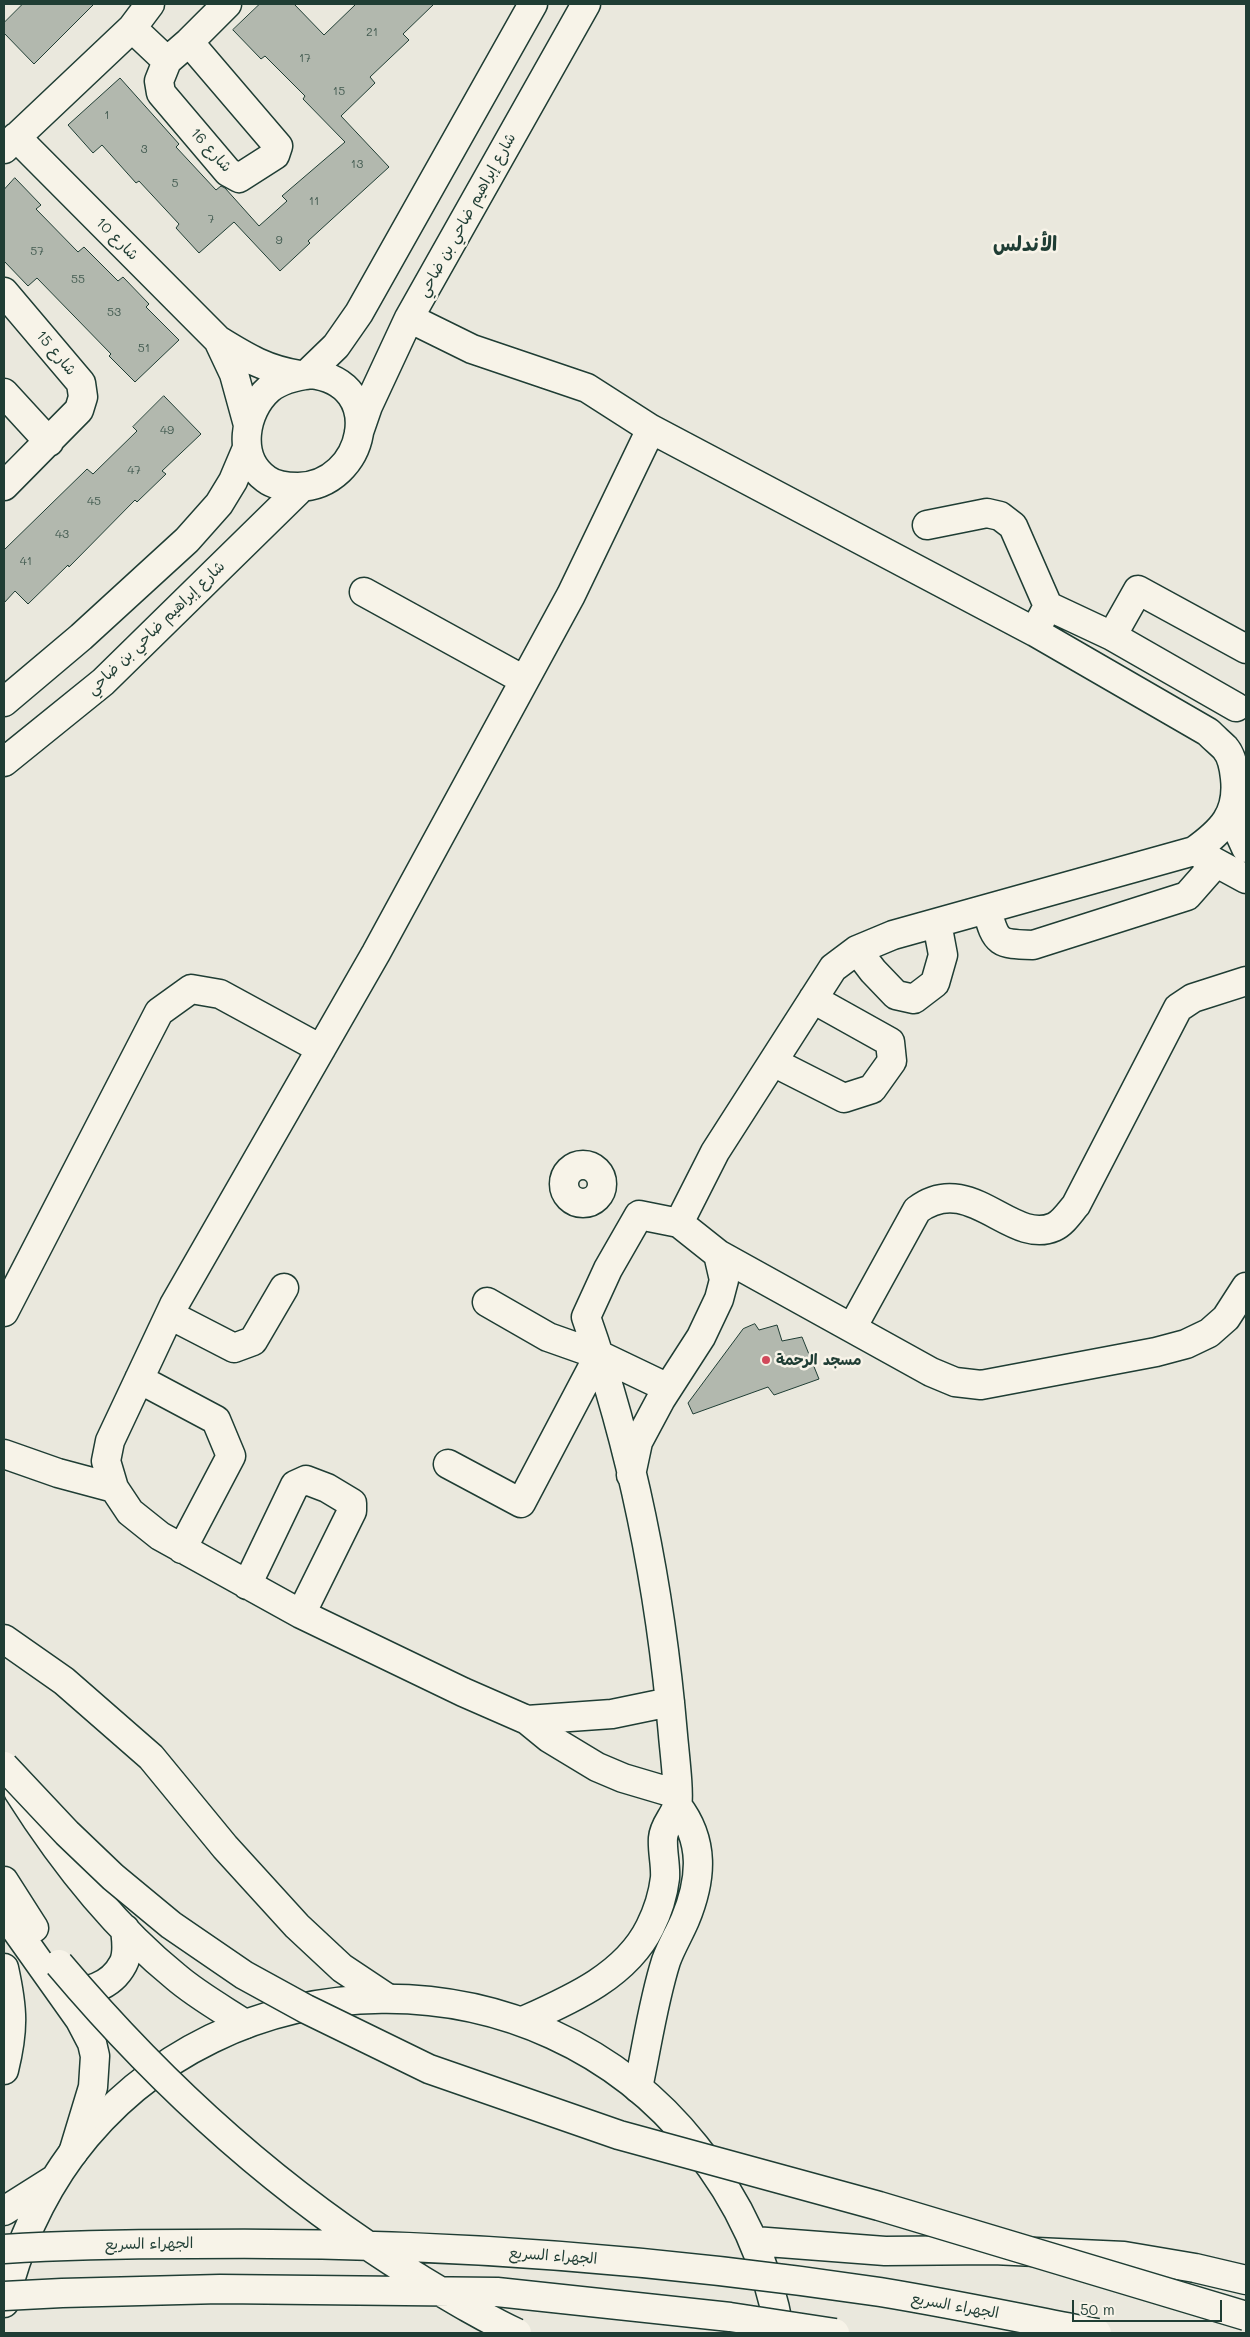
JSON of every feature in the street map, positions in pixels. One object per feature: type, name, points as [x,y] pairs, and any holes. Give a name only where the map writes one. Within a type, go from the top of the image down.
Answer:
[{"type":"main road","name":"شارع 10","points":[[150,4],[132,28],[10,144],[218,340],[258,364],[276,371],[303,375]]},
{"type":"main road","points":[[132,28],[167,61],[190,42],[227,4]]},
{"type":"main road","points":[[303,375],[336,346],[359,313],[533,4]]},
{"type":"main road","name":"شارع إبراهيم ضاحي بن ضاحي","points":[[359,432],[368,406],[409,318],[586,4]]},
{"type":"main road","name":"شارع 16","points":[[167,61],[159,81],[160,93],[228,172],[239,178],[275,155],[278,146],[190,42]]},
{"type":"main road","name":"شارع 15","points":[[4,292],[81,383],[84,397],[79,410],[4,486]]},
{"type":"main road","points":[[409,318],[472,349],[587,388],[651,429],[1036,632],[1208,732],[1227,750],[1234,769],[1237,793],[1231,815],[1212,838],[1187,896],[1033,945],[1006,944],[993,933],[987,910]]},
{"type":"main road","name":"شارع 10","points":[[218,340],[234,374],[247,436]]},
{"type":"main road","points":[[4,702],[81,637],[187,540],[219,504],[233,481],[256,405],[266,392],[279,382],[303,375],[333,378],[350,391],[358,411],[359,432],[353,453],[340,470],[322,482],[302,487],[280,486],[261,476],[254,468],[247,436]]},
{"type":"main road","points":[[4,393],[49,442]]},
{"type":"main road","points":[[651,429],[571,595],[376,953],[170,1314],[110,1441],[106,1461],[114,1488],[130,1512],[160,1536],[301,1614],[463,1692],[527,1720],[549,1738],[597,1767],[677,1799]]},
{"type":"main road","name":"شارع إبراهيم ضاحي بن ضاحي","points":[[4,762],[103,682],[302,487]]},
{"type":"main road","points":[[926,525],[987,513],[1000,516],[1013,526],[1048,606],[1112,636],[1241,703],[1208,732]]},
{"type":"main road","points":[[1112,636],[1138,590],[1246,650]]},
{"type":"main road","points":[[364,592],[524,680]]},
{"type":"main road","points":[[1036,632],[1048,606]]},
{"type":"main road","points":[[1231,815],[1246,848]]},
{"type":"main road","points":[[679,1223],[715,1152],[833,968],[857,950],[893,935],[937,923],[1205,857],[1246,879]]},
{"type":"main road","points":[[857,950],[873,971],[896,995],[914,999],[935,983],[943,955],[937,923]]},
{"type":"main road","points":[[852,1328],[918,1210],[927,1202],[940,1198],[958,1198],[990,1210],[1029,1230],[1044,1230],[1056,1226],[1076,1205],[1178,1008],[1193,998],[1246,981]]},
{"type":"main road","points":[[4,1312],[159,1012],[191,989],[220,994],[320,1049]]},
{"type":"main road","points":[[773,1062],[844,1098],[872,1090],[892,1061],[890,1042],[813,1000]]},
{"type":"main road","points":[[601,1193],[638,1215],[679,1223],[718,1254],[931,1372],[955,1382],[981,1385],[1156,1352],[1186,1344],[1209,1333],[1226,1318],[1246,1287]]},
{"type":"main road","points":[[638,1215],[608,1268],[586,1317],[599,1355],[631,1475],[654,1588],[670,1702],[677,1799],[696,1839],[698,1852],[697,1875],[693,1897],[666,1961],[638,2088]]},
{"type":"main road","points":[[631,1475],[638,1442],[668,1388],[701,1337],[719,1299],[724,1280],[718,1254]]},
{"type":"main road","points":[[170,1314],[234,1348],[253,1341],[284,1288]]},
{"type":"main road","points":[[487,1302],[548,1336],[599,1355],[668,1388]]},
{"type":"main road","points":[[448,1464],[521,1503],[599,1355]]},
{"type":"main road","points":[[139,1379],[216,1420],[231,1456],[182,1548]]},
{"type":"main road","points":[[4,1454],[58,1473],[114,1488]]},
{"type":"main road","points":[[247,1585],[295,1485],[306,1480],[328,1488],[352,1503],[352,1511],[301,1614]]},
{"type":"main road","points":[[4,1639],[64,1681],[151,1757],[225,1847],[296,1926],[342,1968],[387,1998]]},
{"type":"main road","points":[[527,1720],[612,1714],[670,1702]]},
{"type":"main road","points":[[4,1768],[67,1863],[125,1929],[176,1977],[245,2024]]},
{"type":"main road","points":[[4,1768],[67,1833],[171,1925],[244,1975],[306,2009],[429,2069],[619,2135],[879,2206],[1246,2316]]},
{"type":"main road","points":[[523,2022],[594,1984],[616,1969],[636,1950],[650,1928],[660,1903],[665,1877],[663,1838],[677,1799]]},
{"type":"main road","points":[[4,1881],[87,2031],[95,2056],[95,2071],[90,2101],[73,2153]]},
{"type":"main road","points":[[4,1913],[54,1971],[182,2096],[290,2189],[340,2227],[450,2298],[517,2333]]},
{"type":"main road","points":[[54,1971],[65,1988],[82,1991],[100,1987],[114,1977],[124,1963],[127,1946],[125,1929]]},
{"type":"main road","points":[[4,1968],[12,2002],[11,2042],[4,2070]]},
{"type":"main road","points":[[4,2302],[12,2270],[31,2223],[55,2179],[73,2153],[99,2122],[128,2094],[159,2070],[194,2048],[245,2024],[280,2012],[333,2001],[415,1998],[460,2005],[523,2022],[584,2049],[638,2088],[679,2125],[716,2171],[754,2241],[770,2285],[780,2333]]},
{"type":"main road","points":[[4,2211],[55,2179]]},
{"type":"main road","points":[[754,2241],[885,2251],[993,2250],[1124,2256],[1196,2268],[1246,2280]]},
{"type":"main road","name":"الجهراء السريع","points":[[4,2249],[112,2244],[311,2243],[399,2245],[590,2258],[659,2264],[882,2293],[1097,2333]]},
{"type":"main road","points":[[4,2296],[220,2290],[497,2292],[730,2317],[835,2333]]},
{"type":"building","points":[[23,4],[94,4],[34,64],[4,33],[4,23]]},
{"type":"building","points":[[260,4],[294,4],[324,35],[356,4],[434,4],[403,34],[409,40],[370,77],[375,83],[341,116],[389,167],[308,241],[310,243],[280,271],[234,222],[199,253],[176,228],[179,224],[139,181],[136,183],[102,145],[93,153],[68,125],[120,78],[179,144],[176,147],[216,190],[221,186],[225,188],[259,226],[287,201],[282,196],[345,142],[303,99],[305,96],[265,56],[261,59],[233,30]]},
{"type":"building","points":[[15,178],[41,205],[36,209],[78,252],[84,247],[118,281],[123,277],[149,304],[146,307],[179,340],[135,382],[109,356],[111,354],[37,278],[28,286],[4,261],[4,190]]},
{"type":"building","points":[[164,396],[201,434],[162,471],[166,474],[137,502],[135,500],[69,567],[68,565],[28,604],[15,591],[4,603],[4,550],[87,469],[93,474],[137,431],[133,427]]},
{"type":"building","name":"مسجد الرحمة","points":[[755,1324],[759,1330],[777,1325],[782,1341],[802,1337],[819,1379],[774,1395],[768,1387],[693,1414],[688,1403],[743,1329]]},
{"type":"place","name":"مسجد الرحمة","points":[[766,1360]]},
{"type":"district","name":"الأندلس","points":[[1025,245]]}]
